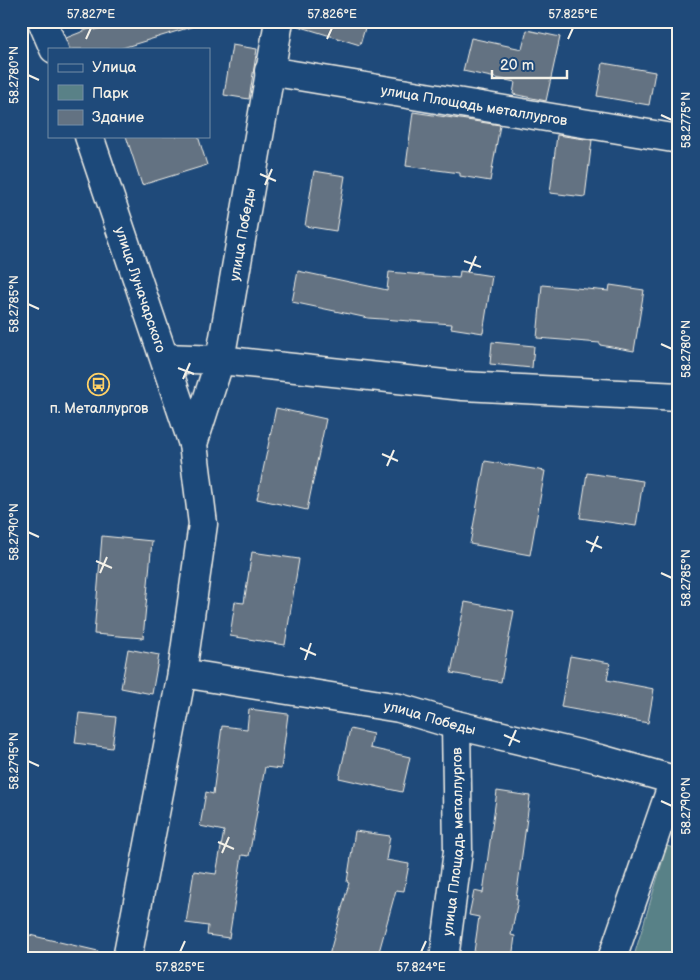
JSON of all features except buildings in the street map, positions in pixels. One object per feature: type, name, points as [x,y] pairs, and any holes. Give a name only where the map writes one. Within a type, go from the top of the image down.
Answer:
[{"type":"street","points":[[42,21],[54,48]]},
{"type":"street","name":"улица Победы","points":[[127,959],[182,673],[203,524],[193,444],[220,360],[278,21]]},
{"type":"street","name":"улица Площадь металлургов","points":[[269,71],[679,139]]},
{"type":"street","name":"улица Луначарского","points":[[91,138],[193,444]]},
{"type":"street","points":[[165,358],[220,360],[463,386],[679,397]]},
{"type":"street","name":"улица Победы","points":[[182,673],[399,708],[456,725],[600,759],[674,780],[612,959]]},
{"type":"street","name":"улица Площадь металлургов","points":[[444,959],[458,852],[456,725]]},
{"type":"green space","points":[[667,846],[679,850],[679,959],[636,959],[634,956]]},
{"type":"place","name":"п. Металлургов","points":[[99,385]]}]
